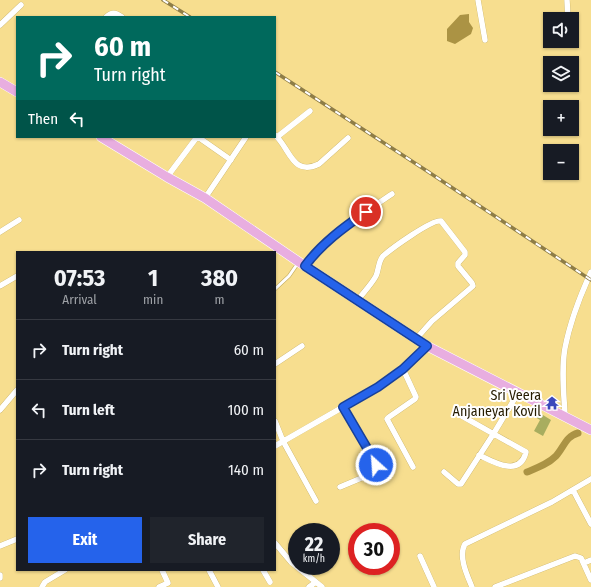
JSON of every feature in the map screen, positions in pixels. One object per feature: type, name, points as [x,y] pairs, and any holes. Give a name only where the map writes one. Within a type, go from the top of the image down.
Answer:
[{"type":"highway","points":[[0,82],[16,91]]},
{"type":"highway","points":[[103,138],[205,198],[357,301],[427,346],[591,430]]},
{"type":"street","points":[[478,0],[486,40]]},
{"type":"street","points":[[567,0],[568,12]]},
{"type":"street","points":[[0,25],[21,5]]},
{"type":"street","points":[[108,16],[116,13],[120,16]]},
{"type":"street","points":[[310,111],[276,136],[295,162],[300,166],[303,167],[319,164],[348,138]]},
{"type":"street","points":[[167,177],[197,138]]},
{"type":"street","points":[[199,138],[231,160]]},
{"type":"street","points":[[205,198],[245,138]]},
{"type":"street","points":[[302,264],[348,225],[392,194]]},
{"type":"street","points":[[0,232],[19,220]]},
{"type":"street","points":[[357,301],[375,278],[379,263],[383,257],[414,233],[436,220],[441,221],[465,252],[465,255],[458,263],[458,266],[473,285],[432,321],[416,339]]},
{"type":"street","points":[[565,416],[563,377],[565,349],[571,320],[591,272]]},
{"type":"street","points":[[0,286],[16,277]]},
{"type":"street","points":[[276,363],[302,346]]},
{"type":"street","points":[[276,445],[378,387],[403,369],[427,346]]},
{"type":"street","points":[[403,369],[416,397],[387,419],[413,467]]},
{"type":"street","points":[[0,410],[16,391]]},
{"type":"street","points":[[444,472],[460,484],[494,433],[518,393]]},
{"type":"street","points":[[340,487],[371,474],[376,465],[343,407]]},
{"type":"street","points":[[460,415],[525,450],[526,454],[521,463],[517,466],[506,466],[495,463],[479,455]]},
{"type":"street","points":[[276,424],[283,441],[316,501]]},
{"type":"street","points":[[472,587],[462,553],[465,544],[552,502],[591,479]]},
{"type":"street","points":[[573,490],[591,524]]},
{"type":"street","points":[[0,546],[16,539]]},
{"type":"street","points":[[276,544],[291,562],[322,587]]},
{"type":"street","points":[[420,556],[434,587]]},
{"type":"street","points":[[495,587],[575,556],[582,558],[591,580]]},
{"type":"street","points":[[584,563],[591,560]]},
{"type":"street","points":[[42,587],[45,582],[63,571]]},
{"type":"street","points":[[159,587],[169,585],[162,571]]},
{"type":"street","points":[[210,571],[218,587]]},
{"type":"street","points":[[264,571],[270,582]]},
{"type":"street","points":[[309,587],[316,582]]},
{"type":"lane","points":[[276,288],[302,264]]},
{"type":"shaded area","points":[[469,14],[469,22],[473,28],[471,34],[455,44],[447,41],[447,29],[460,15]]},
{"type":"building","points":[[538,412],[551,420],[543,436],[534,431],[540,420],[535,417]]},
{"type":"waterway","points":[[527,472],[542,466],[553,459],[568,439],[574,434],[578,433]]},
{"type":"railway","points":[[163,0],[188,16]]},
{"type":"railway","points":[[276,73],[591,280]]},
{"type":"place","name":"Sri Veera Anjaneyar Kovil","points":[[552,403]]},
{"type":"route","points":[[366,212],[314,253],[305,266],[427,346],[403,369],[378,387],[343,407],[376,465]]}]
